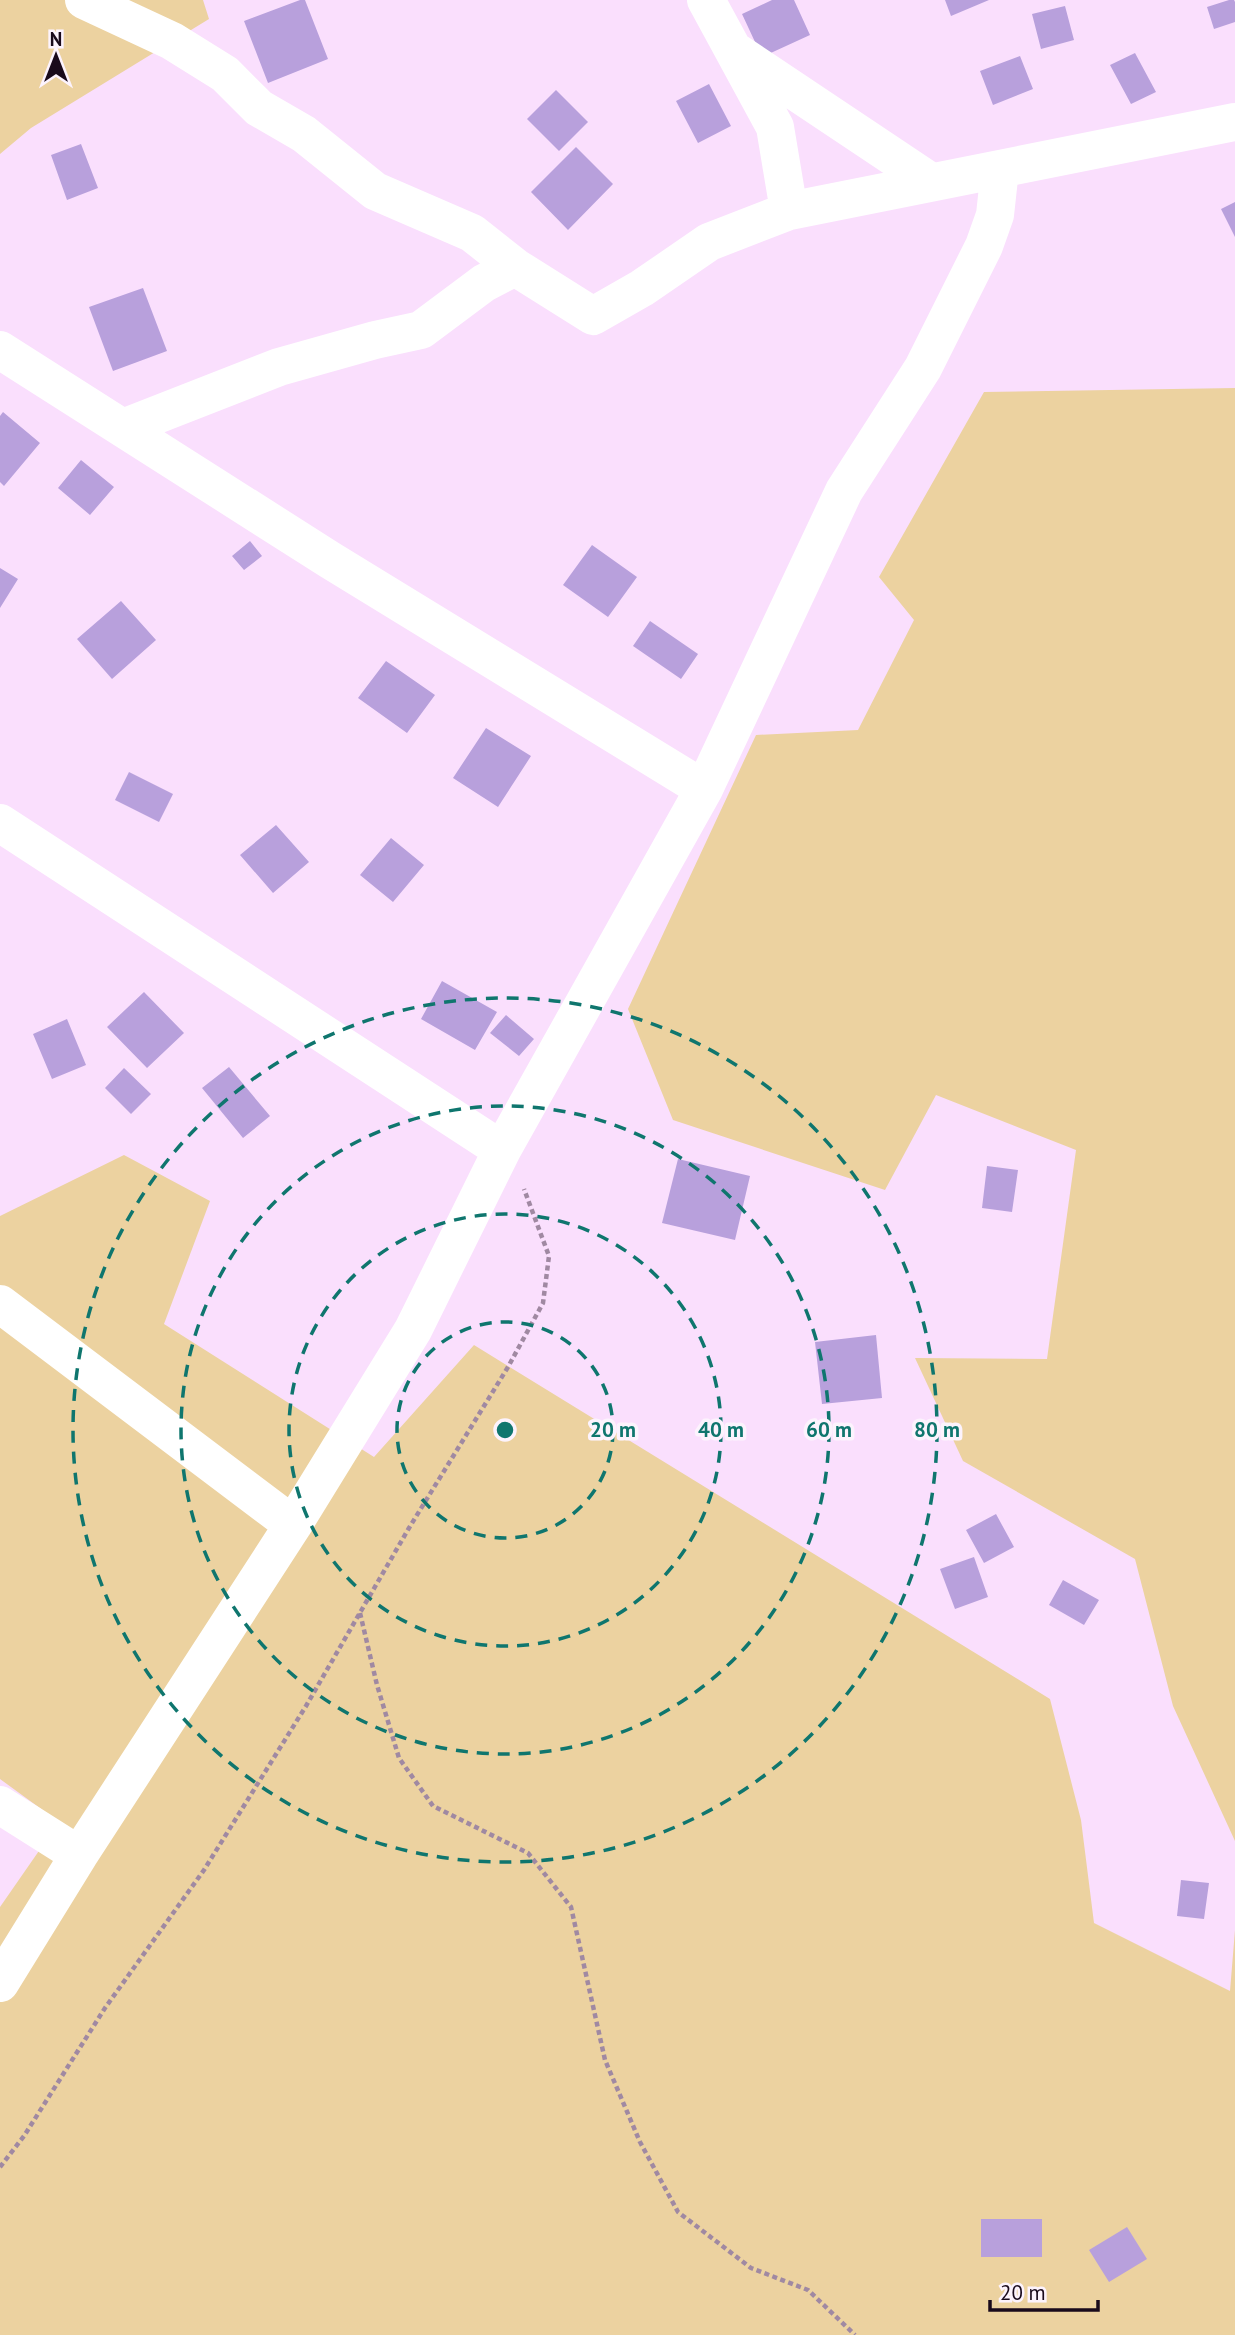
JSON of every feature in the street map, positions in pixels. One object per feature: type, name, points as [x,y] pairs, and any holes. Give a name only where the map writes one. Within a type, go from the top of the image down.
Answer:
[{"type":"street","points":[[84,0],[172,41],[225,74],[259,108],[304,134],[375,191],[472,233],[515,267],[593,316],[642,288],[709,242],[789,211],[1235,122]]},
{"type":"street","points":[[706,0],[775,127],[789,211]]},
{"type":"street","points":[[734,51],[931,182]]},
{"type":"street","points":[[0,1983],[79,1855],[293,1525],[413,1330],[502,1150],[704,789],[844,491],[923,368],[984,246],[995,215],[1000,169]]},
{"type":"street","points":[[122,428],[279,367],[374,340],[421,330],[484,284],[515,267]]},
{"type":"street","points":[[0,350],[330,560],[704,789]]},
{"type":"street","points":[[0,822],[502,1150]]},
{"type":"street","points":[[0,1304],[293,1525]]},
{"type":"street","points":[[0,1805],[79,1855]]},
{"type":"path","points":[[0,2167],[24,2136],[104,2008],[204,1870],[306,1706],[359,1612],[508,1367],[542,1303],[548,1256],[526,1194],[502,1150]]},
{"type":"path","points":[[359,1612],[399,1758],[433,1806],[528,1853],[571,1907],[605,2060],[640,2142],[678,2212],[751,2268],[808,2290],[855,2335]]},
{"type":"shaded area","points":[[0,0],[203,0],[209,19],[31,128],[0,154]]},
{"type":"shaded area","points":[[1235,388],[1235,1841],[1173,1706],[1135,1559],[963,1461],[915,1358],[1047,1359],[1076,1150],[936,1095],[885,1190],[673,1120],[628,1009],[756,735],[858,730],[914,620],[879,577],[984,392]]},
{"type":"shaded area","points":[[124,1155],[210,1201],[164,1324],[374,1457],[474,1345],[1050,1699],[1081,1820],[1094,1923],[1230,1991],[1235,1930],[1235,2335],[0,2335],[0,1907],[59,1822],[0,1779],[0,1216]]},
{"type":"building","points":[[305,0],[328,59],[268,83],[244,21]]},
{"type":"building","points":[[772,0],[794,0],[810,35],[762,57],[742,14]]},
{"type":"building","points":[[945,0],[989,0],[951,16]]},
{"type":"building","points":[[1229,0],[1235,2],[1235,22],[1214,29],[1207,7]]},
{"type":"building","points":[[1065,6],[1074,40],[1041,49],[1032,14]]},
{"type":"building","points":[[1135,53],[1156,92],[1131,104],[1110,65]]},
{"type":"building","points":[[1020,56],[1033,89],[993,105],[980,71]]},
{"type":"building","points":[[709,84],[731,126],[698,143],[676,101]]},
{"type":"building","points":[[556,90],[588,122],[559,151],[527,119]]},
{"type":"building","points":[[81,144],[98,188],[67,200],[51,155]]},
{"type":"building","points":[[576,147],[613,184],[568,230],[531,192]]},
{"type":"building","points":[[1235,202],[1235,237],[1221,209]]},
{"type":"building","points":[[143,288],[167,351],[113,371],[89,307]]},
{"type":"building","points":[[3,412],[40,443],[4,486],[0,482],[0,416]]},
{"type":"building","points":[[81,460],[114,487],[90,515],[58,488]]},
{"type":"building","points":[[250,541],[262,556],[244,570],[232,556]]},
{"type":"building","points":[[592,545],[637,577],[608,617],[563,585]]},
{"type":"building","points":[[0,568],[18,579],[0,608]]},
{"type":"building","points":[[121,601],[156,640],[112,679],[77,639]]},
{"type":"building","points":[[650,621],[698,654],[681,679],[633,646]]},
{"type":"building","points":[[386,661],[435,695],[407,733],[358,698]]},
{"type":"building","points":[[486,728],[531,756],[498,807],[453,778]]},
{"type":"building","points":[[129,772],[173,794],[159,822],[115,800]]},
{"type":"building","points":[[276,825],[309,862],[273,893],[240,855]]},
{"type":"building","points":[[391,838],[424,865],[393,902],[360,875]]},
{"type":"building","points":[[442,981],[497,1012],[475,1050],[421,1019]]},
{"type":"building","points":[[144,992],[184,1033],[147,1068],[107,1027]]},
{"type":"building","points":[[506,1015],[534,1039],[519,1056],[490,1033]]},
{"type":"building","points":[[67,1019],[86,1065],[52,1079],[33,1034]]},
{"type":"building","points":[[229,1067],[270,1116],[243,1138],[202,1088]]},
{"type":"building","points":[[124,1068],[151,1094],[131,1114],[105,1088]]},
{"type":"building","points":[[678,1159],[750,1176],[735,1240],[662,1223]]},
{"type":"building","points":[[987,1166],[1018,1170],[1012,1212],[982,1208]]},
{"type":"building","points":[[876,1335],[882,1398],[822,1404],[815,1342]]},
{"type":"building","points":[[996,1514],[1014,1547],[984,1563],[966,1530]]},
{"type":"building","points":[[974,1557],[988,1597],[955,1609],[940,1569]]},
{"type":"building","points":[[1063,1580],[1099,1600],[1084,1625],[1049,1605]]},
{"type":"building","points":[[1181,1880],[1209,1883],[1204,1919],[1177,1916]]},
{"type":"building","points":[[981,2219],[1042,2219],[1042,2257],[981,2257]]},
{"type":"building","points":[[1127,2227],[1147,2259],[1109,2282],[1089,2250]]}]
